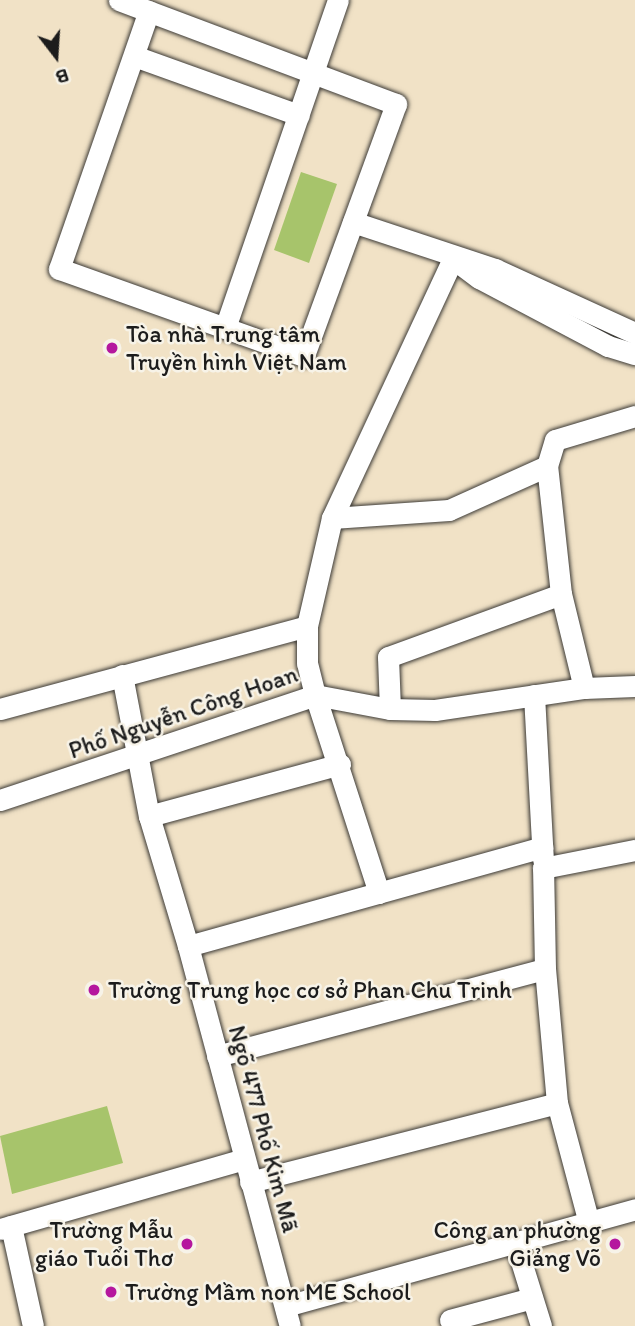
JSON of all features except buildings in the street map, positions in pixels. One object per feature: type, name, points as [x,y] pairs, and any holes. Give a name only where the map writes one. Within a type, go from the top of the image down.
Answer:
[{"type":"street","points":[[119,0],[149,11],[396,104],[304,356],[59,269],[149,11]]},
{"type":"street","points":[[225,328],[338,0]]},
{"type":"street","points":[[134,56],[299,115]]},
{"type":"street","points":[[353,222],[453,258],[495,269],[635,333]]},
{"type":"street","points":[[453,258],[479,278],[608,346],[635,354]]},
{"type":"street","points":[[379,892],[340,764],[315,695],[307,663],[307,626],[332,518],[453,258]]},
{"type":"street","points":[[584,688],[561,594],[547,466],[555,440],[635,416]]},
{"type":"street","points":[[332,518],[449,510],[547,466]]},
{"type":"street","points":[[390,709],[388,657],[561,594]]},
{"type":"street","name":"Phố Nguyễn Công Hoan","points":[[0,709],[307,626]]},
{"type":"street","name":"Ngõ 477 Phố Kim Mã","points":[[122,675],[149,816],[188,946],[288,1316]]},
{"type":"street","name":"Phố Nguyễn Công Hoan","points":[[0,800],[136,758],[315,695],[390,709],[479,706],[584,688],[635,686]]},
{"type":"street","points":[[534,695],[543,857],[545,969],[557,1103],[589,1223]]},
{"type":"street","points":[[149,816],[340,764]]},
{"type":"street","points":[[188,946],[379,892],[543,857],[635,850]]},
{"type":"street","points":[[217,1056],[545,969]]},
{"type":"street","points":[[250,1182],[557,1103]]},
{"type":"street","points":[[33,1326],[5,1228],[244,1159]]},
{"type":"street","points":[[288,1316],[635,1209]]},
{"type":"street","points":[[516,1245],[541,1326]]},
{"type":"street","points":[[450,1320],[532,1298]]},
{"type":"green space","points":[[301,172],[337,184],[309,263],[274,250]]},
{"type":"green space","points":[[107,1106],[123,1163],[12,1194],[0,1136]]},
{"type":"place","name":"Tòa nhà Trung tâm Truyền hình Việt Nam","points":[[112,348]]},
{"type":"place","name":"Trường Trung học cơ sở Phan Chu Trinh","points":[[94,990]]},
{"type":"place","name":"Trường Mẫu giáo Tuổi Thơ","points":[[187,1244]]},
{"type":"place","name":"Công an phường Giảng Võ","points":[[615,1244]]},
{"type":"place","name":"Trường Mầm non ME School","points":[[111,1292]]}]
